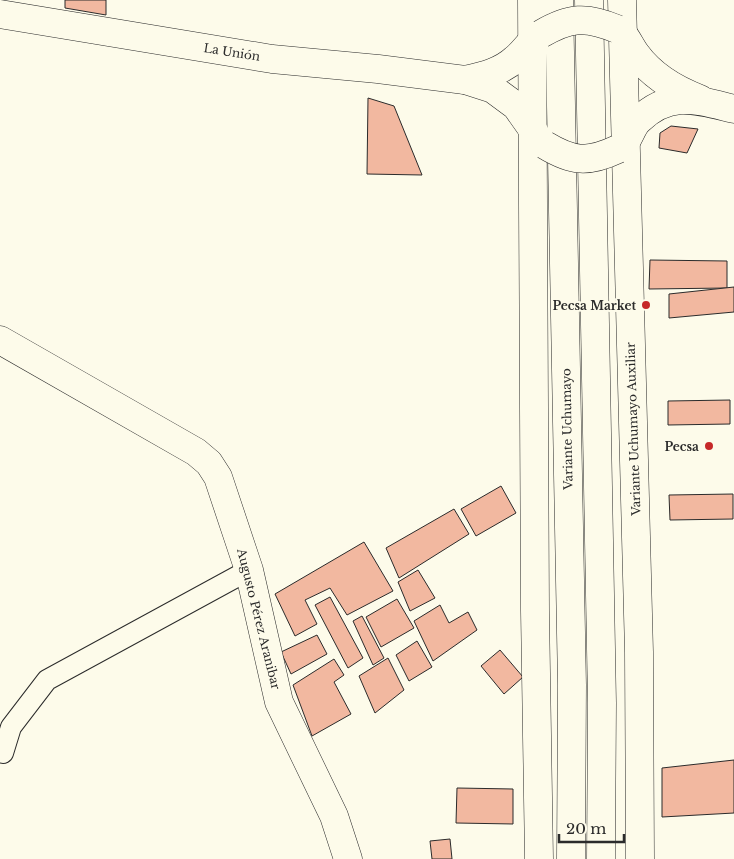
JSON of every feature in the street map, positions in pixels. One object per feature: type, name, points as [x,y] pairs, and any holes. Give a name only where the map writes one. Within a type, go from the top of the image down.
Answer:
[{"type":"main road","points":[[532,0],[537,36],[539,137],[535,611],[539,859]]},
{"type":"main road","name":"Variante Uchumayo","points":[[558,0],[572,675],[571,859]]},
{"type":"main road","points":[[589,0],[602,703],[602,859]]},
{"type":"main road","name":"Variante Uchumayo Auxiliar","points":[[622,0],[620,30],[621,146],[639,652],[640,859]]},
{"type":"main road","name":"La Unión","points":[[5,10],[272,59],[378,68],[465,80],[492,89],[516,106],[539,137]]},
{"type":"main road","points":[[537,36],[558,24],[578,20],[598,21],[620,30],[637,56],[656,76],[680,91],[706,102]]},
{"type":"main road","name":"La Unión","points":[[465,80],[492,74],[507,65],[515,60],[537,36]]},
{"type":"main road","points":[[539,137],[562,155],[580,159],[600,157],[621,146],[637,121],[657,106],[681,99],[706,102],[734,109]]},
{"type":"main road","name":"Augusto Pérez Aranibar","points":[[0,340],[196,452],[208,463],[218,477],[249,570],[279,702],[334,816],[348,859]]},
{"type":"street","points":[[3,753],[10,727],[47,680],[249,570]]},
{"type":"building","points":[[65,0],[106,0],[106,15],[65,8]]},
{"type":"building","points":[[368,98],[394,106],[422,175],[367,174]]},
{"type":"building","points":[[671,126],[698,129],[687,153],[659,148],[660,133]]},
{"type":"building","points":[[650,260],[727,261],[727,288],[649,289]]},
{"type":"building","points":[[734,287],[734,312],[669,318],[669,294]]},
{"type":"building","points":[[730,400],[730,424],[668,425],[668,401]]},
{"type":"building","points":[[501,486],[516,513],[476,536],[461,509]]},
{"type":"building","points":[[733,494],[733,519],[670,520],[669,495]]},
{"type":"building","points":[[454,509],[469,534],[399,578],[386,548]]},
{"type":"building","points":[[364,542],[393,591],[347,615],[330,588],[305,600],[317,624],[295,636],[275,594]]},
{"type":"building","points":[[418,570],[435,598],[410,611],[398,582]]},
{"type":"building","points":[[330,597],[363,658],[348,668],[315,605]]},
{"type":"building","points":[[397,599],[414,628],[381,647],[366,617]]},
{"type":"building","points":[[440,605],[449,623],[468,612],[477,630],[433,661],[414,621]]},
{"type":"building","points":[[362,616],[384,658],[373,665],[353,621]]},
{"type":"building","points":[[317,635],[327,654],[291,674],[281,652]]},
{"type":"building","points":[[417,641],[432,667],[409,681],[396,655]]},
{"type":"building","points":[[500,650],[523,677],[504,694],[481,666]]},
{"type":"building","points":[[388,658],[404,690],[375,713],[359,676]]},
{"type":"building","points":[[334,659],[344,675],[334,682],[351,714],[312,736],[293,685]]},
{"type":"building","points":[[734,760],[734,813],[662,817],[662,768]]},
{"type":"building","points":[[457,788],[513,789],[513,824],[456,823]]},
{"type":"building","points":[[450,839],[452,859],[432,859],[430,841]]},
{"type":"place","name":"Pecsa Market","points":[[646,305]]},
{"type":"place","name":"Pecsa","points":[[709,446]]}]
